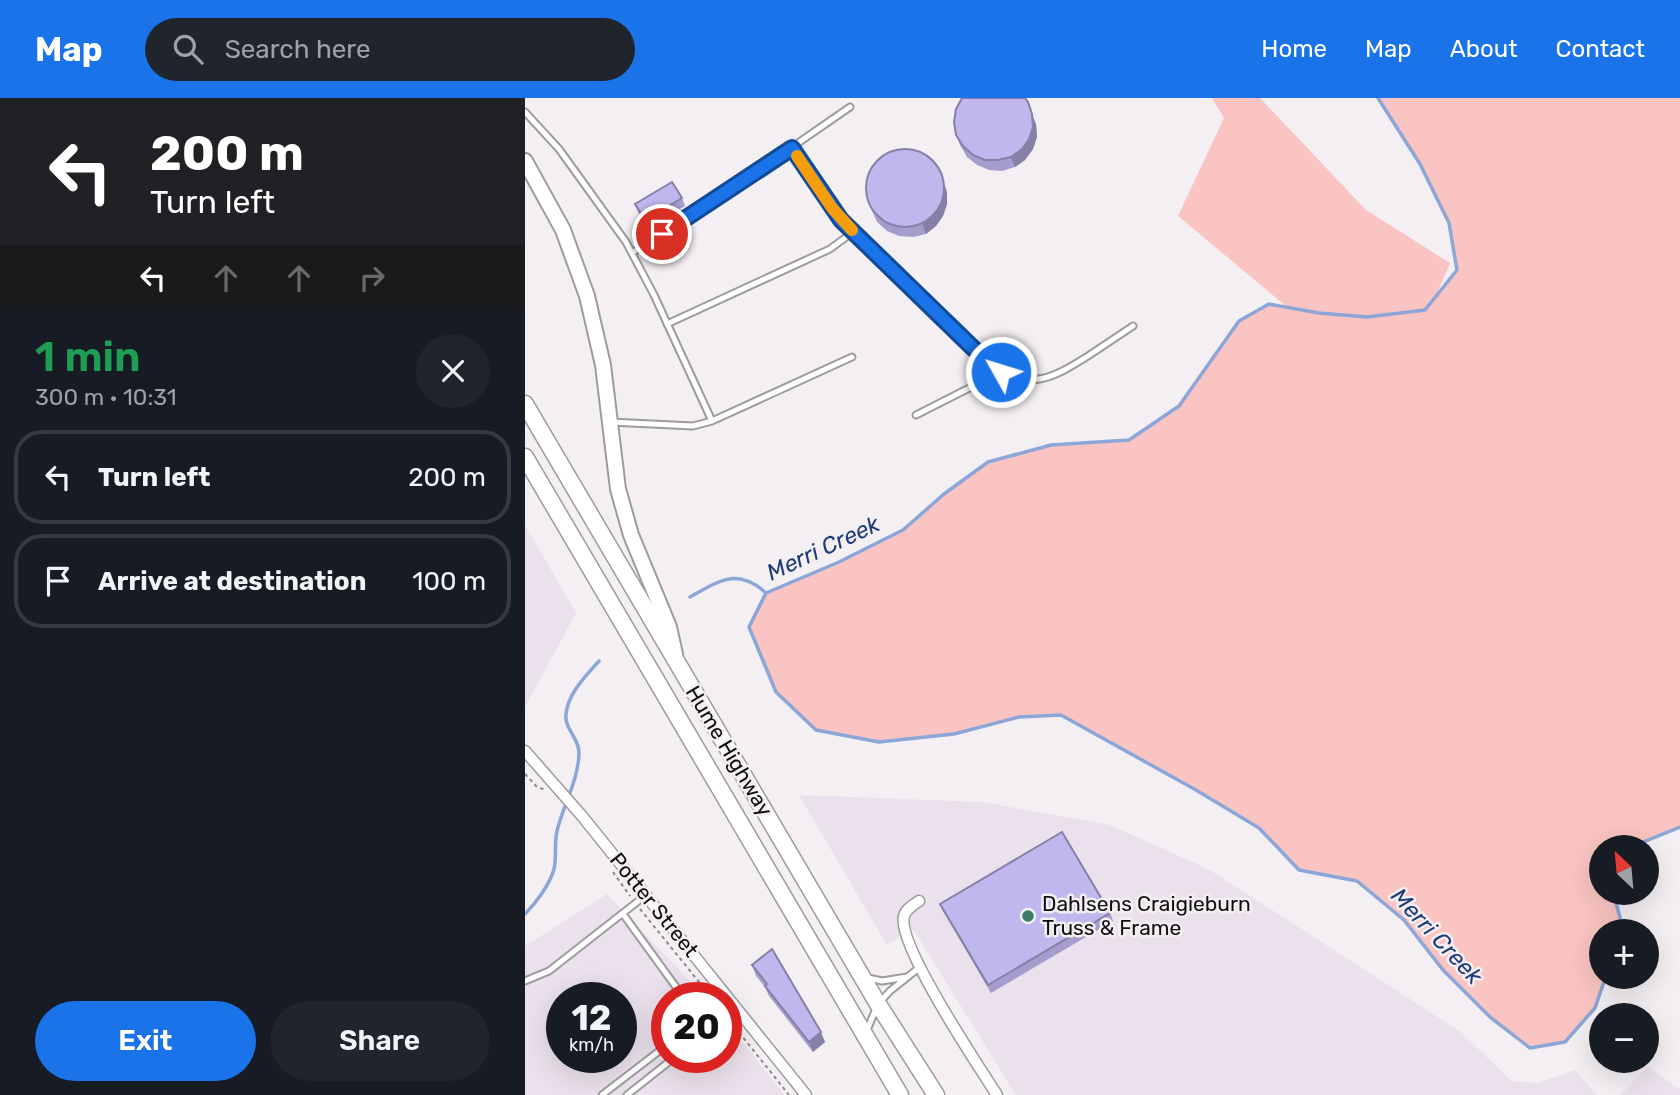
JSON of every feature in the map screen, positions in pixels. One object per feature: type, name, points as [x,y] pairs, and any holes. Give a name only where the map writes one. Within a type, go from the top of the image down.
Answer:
[{"type":"highway","name":"Hume Highway","points":[[525,404],[878,1004],[936,1095]]},
{"type":"highway","name":"Hume Highway","points":[[525,457],[900,1095]]},
{"type":"main road","points":[[525,161],[563,230],[587,296],[601,354],[614,471],[627,523],[646,576],[669,627],[677,663]]},
{"type":"street","name":"Potter Street","points":[[525,751],[582,816],[713,982]]},
{"type":"street","points":[[919,901],[909,908],[904,917],[904,929],[920,967],[997,1095]]},
{"type":"street","name":"Potter Street","points":[[742,1018],[806,1095]]},
{"type":"lane","points":[[632,253],[850,107]]},
{"type":"lane","points":[[525,112],[545,132],[573,168],[632,253],[712,421]]},
{"type":"lane","points":[[792,148],[832,208],[853,232],[1001,372],[1025,380],[1050,378],[1133,326]]},
{"type":"lane","points":[[667,324],[830,248],[853,232]]},
{"type":"lane","points":[[609,422],[700,425],[852,357]]},
{"type":"lane","points":[[916,415],[1001,372]]},
{"type":"lane","points":[[525,981],[549,971],[646,895]]},
{"type":"lane","points":[[623,914],[672,982]]},
{"type":"lane","points":[[865,1036],[878,1004],[920,967]]},
{"type":"lane","points":[[862,976],[882,981],[908,976]]},
{"type":"lane","points":[[602,1095],[651,1057]]},
{"type":"lane","points":[[627,1095],[655,1073]]},
{"type":"path","points":[[525,774],[537,786],[550,791]]},
{"type":"path","points":[[607,864],[699,982]]},
{"type":"path","points":[[742,1036],[789,1095]]},
{"type":"shaded area","points":[[1212,98],[1260,98],[1366,210],[1450,263],[1435,298],[1457,270],[1449,223],[1420,164],[1378,98],[1680,98],[1680,827],[1659,836],[1589,835],[1589,905],[1616,905],[1620,919],[1589,919],[1589,989],[1602,989],[1597,1003],[1589,1003],[1589,1015],[1565,1042],[1530,1048],[1490,1017],[1443,970],[1404,920],[1357,881],[1299,870],[1258,828],[1196,790],[1061,715],[1019,717],[954,734],[879,742],[816,730],[776,692],[749,627],[766,593],[839,562],[903,530],[944,494],[988,462],[1051,445],[1129,440],[1179,406],[1239,321],[1269,304],[1287,307],[1178,216],[1224,118]]},
{"type":"shaded area","points":[[525,525],[576,613],[525,707]]},
{"type":"shaded area","points":[[799,795],[982,802],[1110,825],[1210,870],[1461,1032],[1511,1081],[1538,1083],[1575,1070],[1597,1095],[1016,1095],[913,929],[887,945]]},
{"type":"shaded area","points":[[607,894],[691,982],[651,982],[651,1073],[742,1073],[742,1042],[785,1095],[525,1095],[525,946]]},
{"type":"shaded area","points":[[1641,1073],[1657,1073],[1680,1090],[1680,1095],[1620,1095]]},
{"type":"building","points":[[962,98],[1025,98],[1032,114],[1033,127],[1022,149],[1011,157],[998,160],[985,160],[973,155],[956,135],[956,109]]},
{"type":"building","points":[[905,149],[920,152],[933,160],[941,173],[944,188],[941,203],[933,216],[920,224],[905,227],[890,224],[877,216],[869,203],[866,188],[869,173],[877,160],[890,152]]},
{"type":"building","points":[[672,182],[682,198],[645,220],[635,204]]},
{"type":"building","name":"Dahlsens Craigieburn Truss & Frame","points":[[1062,832],[1110,913],[988,985],[940,904]]},
{"type":"building","points":[[772,949],[821,1032],[809,1042],[752,965]]},
{"type":"waterway","name":"Merri Creek","points":[[1378,98],[1420,164],[1449,223],[1457,270],[1425,310],[1367,317],[1319,313],[1269,304],[1239,321],[1179,406],[1129,440],[1051,445],[988,462],[944,494],[903,530],[839,562],[766,593],[749,627],[776,692],[816,730],[879,742],[954,734],[1019,717],[1061,715],[1259,828],[1299,870],[1357,881],[1404,920],[1443,970],[1490,1017],[1530,1048],[1565,1042],[1595,1008],[1602,989]]},
{"type":"waterway","points":[[690,597],[728,579],[746,580],[766,593]]},
{"type":"waterway","points":[[525,914],[552,875],[557,831],[578,764],[579,749],[567,724],[567,706],[578,685],[599,661]]},
{"type":"waterway","name":"Merri Creek","points":[[1659,836],[1680,827]]},
{"type":"waterway","name":"Merri Creek","points":[[1617,905],[1620,919]]},
{"type":"slow traffic","points":[[797,156],[832,208],[852,230]]},
{"type":"place","name":"Dahlsens Craigieburn Truss & Frame","points":[[1028,916]]},
{"type":"route","points":[[662,234],[792,148],[841,220],[993,368],[1001,372]]}]
